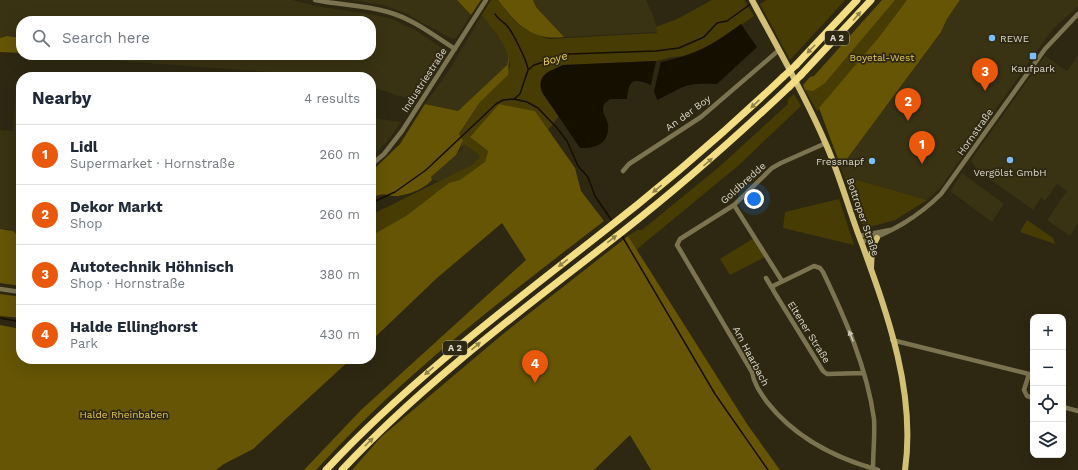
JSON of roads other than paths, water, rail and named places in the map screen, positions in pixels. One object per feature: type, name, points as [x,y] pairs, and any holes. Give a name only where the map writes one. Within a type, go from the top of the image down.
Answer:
[{"type":"highway","name":"A 2","points":[[326,470],[378,417],[450,353],[617,221],[700,153],[783,77],[857,0]]},
{"type":"highway","name":"A 2","points":[[342,470],[380,432],[459,360],[624,231],[712,158],[789,87],[871,0]]},
{"type":"main road","name":"Bottroper Straße","points":[[753,2],[808,104],[826,143],[871,269],[892,340],[906,395],[908,436],[905,470]]},
{"type":"main road","points":[[871,269],[872,247],[877,238]]},
{"type":"street","points":[[315,0],[376,10],[395,15],[415,23],[455,49]]},
{"type":"street","name":"Industriestraße","points":[[376,160],[388,149],[408,122],[486,0]]},
{"type":"street","name":"Hornstraße","points":[[860,239],[877,238],[926,208],[941,194],[1045,49],[1078,14]]},
{"type":"street","name":"An der Boy","points":[[623,171],[629,164],[701,117],[779,50]]},
{"type":"street","name":"Goldbredde","points":[[677,244],[680,239],[734,204],[772,168],[826,143]]},
{"type":"street","points":[[734,204],[782,281]]},
{"type":"street","name":"Hornstraße","points":[[860,239],[890,230]]},
{"type":"street","name":"Am Haarbach","points":[[677,244],[752,372],[757,388],[775,411],[801,435],[825,450],[844,459],[878,470]]},
{"type":"street","points":[[772,288],[782,281],[814,266],[820,268],[853,340],[863,373],[874,420],[873,468]]},
{"type":"street","name":"Eltener Straße","points":[[766,278],[822,371],[829,374],[863,373]]},
{"type":"street","points":[[0,289],[16,291]]},
{"type":"street","points":[[892,340],[1029,374],[1024,390],[1027,396],[1030,397]]},
{"type":"street","points":[[1066,408],[1078,411]]},
{"type":"waterway","name":"Boye","points":[[376,201],[395,192],[426,170],[496,104],[503,100],[514,99],[520,94],[528,70],[534,65],[569,54],[656,51],[679,48],[704,37],[717,23],[727,21],[752,3]]},
{"type":"waterway","points":[[495,14],[510,30],[523,54],[528,69]]},
{"type":"waterway","points":[[514,99],[527,102],[538,108],[557,128],[567,141],[578,166],[588,177],[595,196],[612,221]]},
{"type":"waterway","points":[[622,236],[715,394],[768,470]]},
{"type":"waterway","name":"Boye","points":[[0,318],[16,321]]},
{"type":"place","name":"REWE","points":[[992,38]]},
{"type":"place","name":"Kaufpark","points":[[1033,56]]},
{"type":"place","name":"Autotechnik Höhnisch","points":[[985,91]]},
{"type":"place","name":"Dekor Markt","points":[[908,121]]},
{"type":"place","name":"Vergölst GmbH","points":[[1010,160]]},
{"type":"place","name":"Fressnapf","points":[[872,161]]},
{"type":"place","name":"Lidl","points":[[922,164]]},
{"type":"place","name":"Halde Ellinghorst","points":[[535,383]]},
{"type":"park label","name":"Boyetal-West","points":[[882,57]]},
{"type":"park label","name":"Halde Rheinbaben","points":[[124,414]]}]
